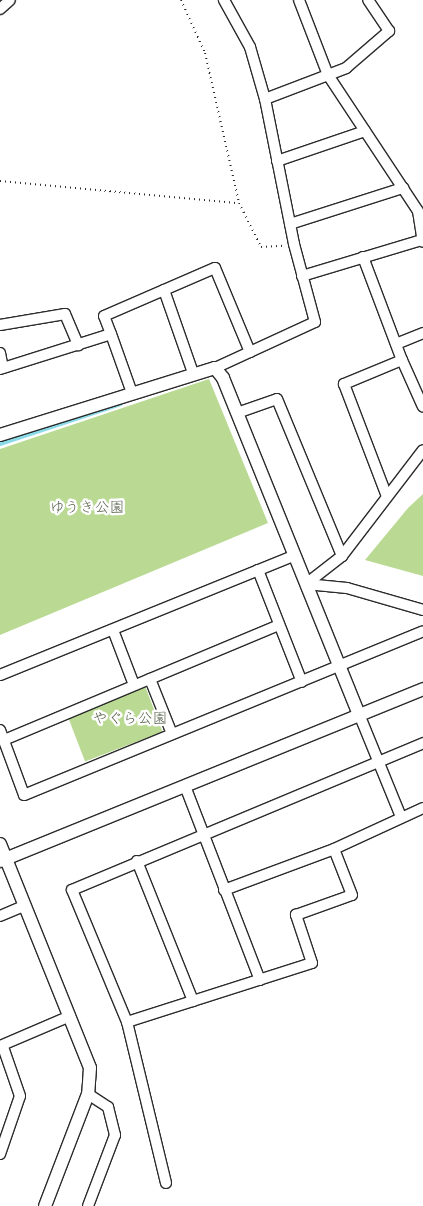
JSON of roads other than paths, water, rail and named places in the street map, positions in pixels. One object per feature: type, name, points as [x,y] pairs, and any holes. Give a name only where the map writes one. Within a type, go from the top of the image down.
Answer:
[{"type":"street","points":[[0,9],[10,0]]},
{"type":"street","points":[[0,435],[192,373],[215,368],[315,322],[294,244],[265,98],[250,47],[224,0]]},
{"type":"street","points":[[299,0],[328,75],[418,211],[422,241],[302,276]]},
{"type":"street","points":[[265,98],[346,68],[389,31],[368,0]]},
{"type":"street","points":[[277,161],[365,131]]},
{"type":"street","points":[[290,224],[402,188]]},
{"type":"street","points":[[363,258],[402,360],[423,408]]},
{"type":"street","points":[[132,392],[104,316],[215,268],[250,352]]},
{"type":"street","points":[[164,290],[192,373]]},
{"type":"street","points":[[0,325],[65,314],[78,345]]},
{"type":"street","points":[[396,344],[423,333]]},
{"type":"street","points":[[0,353],[2,369],[111,334]]},
{"type":"street","points":[[386,494],[344,384],[402,360]]},
{"type":"street","points":[[215,368],[237,413],[401,817]]},
{"type":"street","points":[[237,413],[277,399],[342,556]]},
{"type":"street","points":[[306,584],[342,556],[386,494],[407,477],[423,450]]},
{"type":"street","points":[[0,675],[295,555]]},
{"type":"street","points":[[258,570],[302,682]]},
{"type":"street","points":[[306,584],[347,588],[423,610]]},
{"type":"street","points":[[279,625],[150,679],[2,735],[24,795],[423,631]]},
{"type":"street","points":[[113,630],[134,685]]},
{"type":"street","points":[[150,679],[172,734]]},
{"type":"street","points":[[3,860],[423,689]]},
{"type":"street","points":[[166,1183],[127,1022],[72,890],[201,832],[423,743]]},
{"type":"street","points":[[185,786],[201,832],[260,980]]},
{"type":"street","points":[[224,890],[334,849],[423,808]]},
{"type":"street","points":[[0,844],[3,860],[24,906],[90,1068],[88,1094],[45,1206]]},
{"type":"street","points":[[127,1022],[312,963],[296,915],[352,895],[334,849]]},
{"type":"street","points":[[137,861],[193,1001]]},
{"type":"street","points":[[0,916],[24,906]]},
{"type":"street","points":[[0,1154],[20,1096],[1,1047],[70,1016]]},
{"type":"street","points":[[88,1094],[108,1107],[115,1135],[88,1206]]},
{"type":"waterway","points":[[0,444],[121,404]]},
{"type":"park label","name":"ゆうき公園","points":[[87,508]]},
{"type":"park label","name":"やぐら公園","points":[[130,719]]}]
